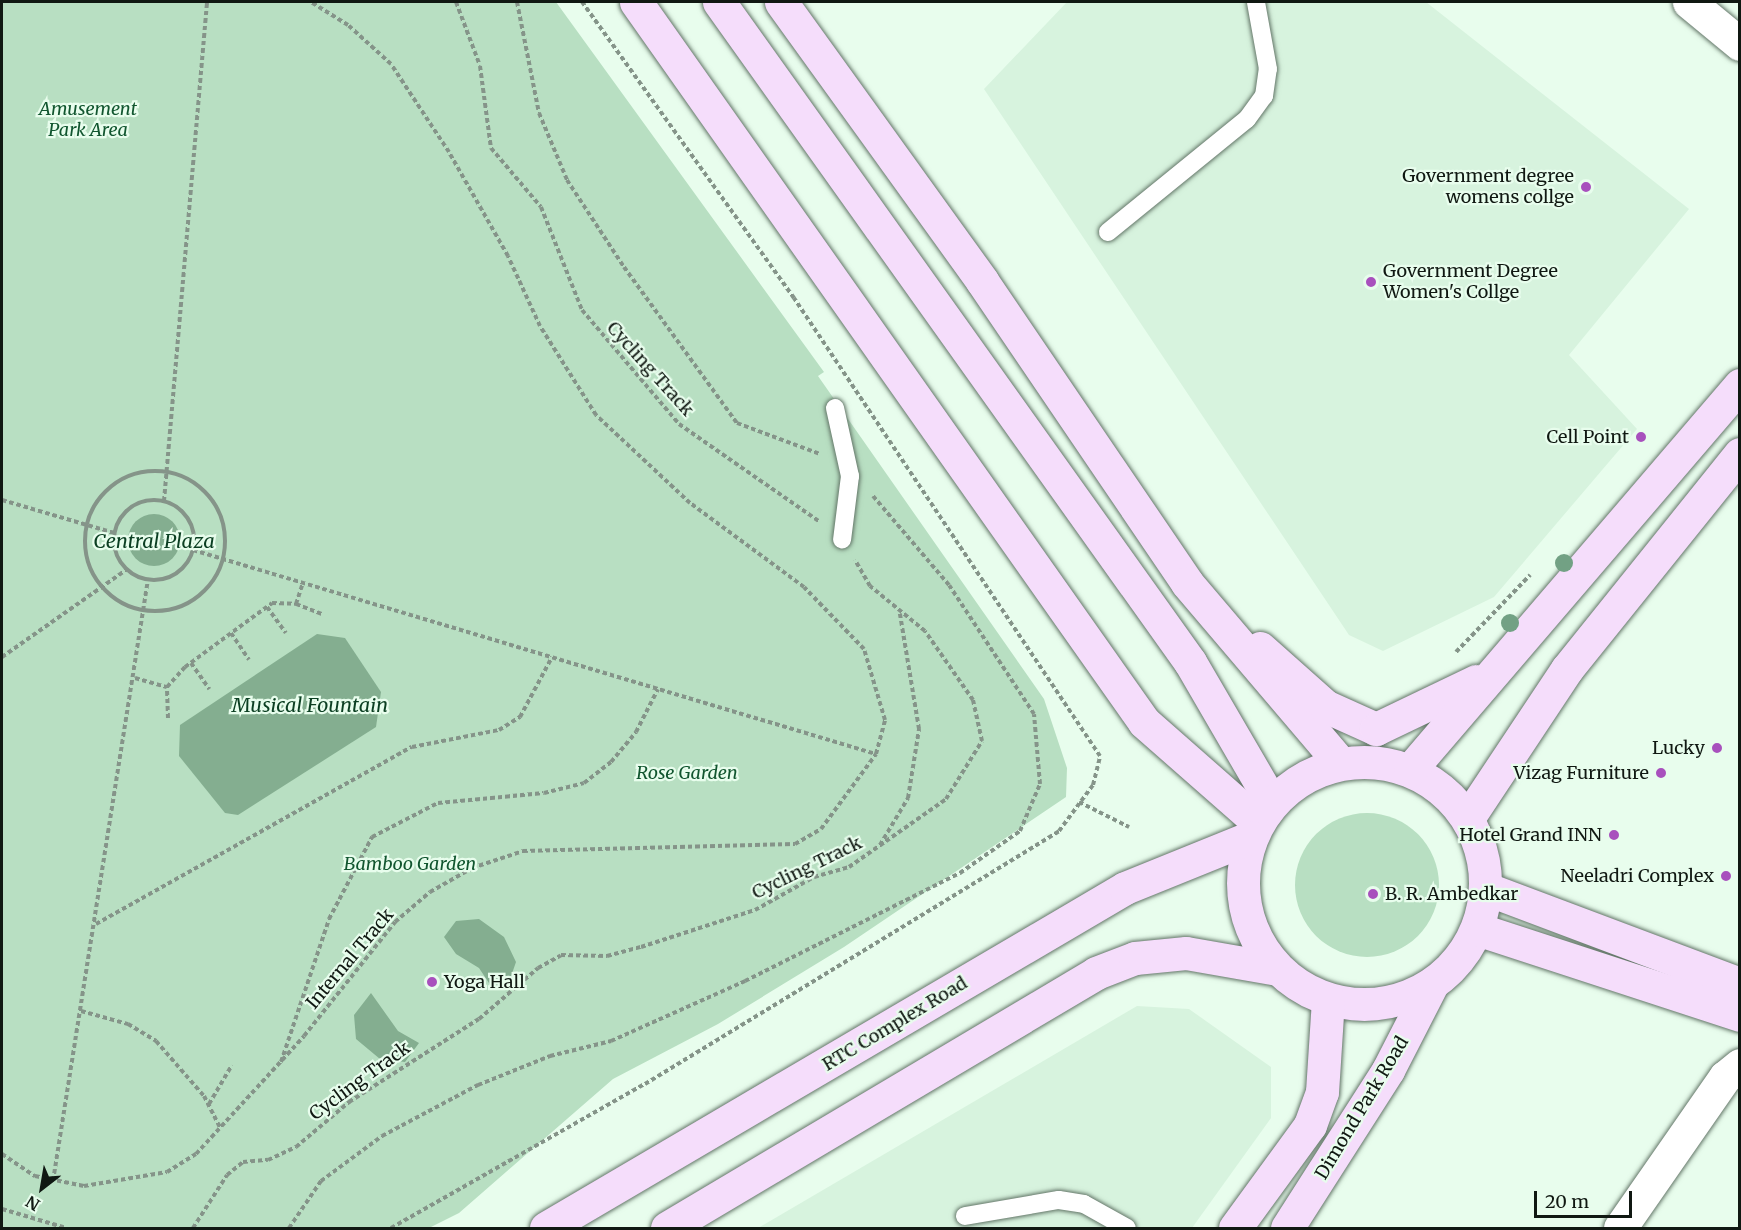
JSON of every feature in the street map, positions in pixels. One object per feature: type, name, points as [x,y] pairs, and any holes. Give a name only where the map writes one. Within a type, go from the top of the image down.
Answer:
[{"type":"main road","points":[[636,2],[1144,722],[1260,821]]},
{"type":"main road","points":[[719,2],[1190,662],[1260,821],[1244,907],[1257,940],[1278,969]]},
{"type":"main road","points":[[781,2],[975,271],[1187,583],[1340,763]]},
{"type":"main road","points":[[1410,770],[1740,385]]},
{"type":"main road","points":[[667,1228],[1096,973],[1135,958],[1186,952],[1278,969],[1328,999],[1363,1004],[1399,1000],[1432,984],[1459,959],[1477,928],[1486,889],[1482,852],[1468,818],[1567,669],[1740,454]]},
{"type":"main road","points":[[1187,583],[1325,706],[1350,722],[1376,729],[1492,672]]},
{"type":"main road","name":"RTC Complex Road","points":[[546,1228],[1125,888],[1260,821],[1308,775],[1340,763],[1375,762],[1410,770],[1440,788],[1468,818]]},
{"type":"main road","points":[[1486,889],[1740,984]]},
{"type":"main road","points":[[1477,928],[1740,1015]]},
{"type":"main road","name":"Dimond Park Road","points":[[1287,1228],[1388,1070],[1432,984]]},
{"type":"main road","name":"Dimond Park Road","points":[[1235,1228],[1310,1125],[1322,1092],[1328,999]]},
{"type":"street","points":[[1689,2],[1740,44]]},
{"type":"street","points":[[1620,1228],[1725,1077],[1740,1065]]},
{"type":"lane","points":[[1108,232],[1247,119],[1264,96],[1268,69],[1256,2]]},
{"type":"lane","points":[[835,408],[850,476],[842,540]]},
{"type":"lane","points":[[964,1216],[1059,1200],[1084,1204],[1127,1228]]},
{"type":"path","points":[[164,501],[207,2]]},
{"type":"path","points":[[193,550],[876,754],[885,720],[864,649],[804,587],[690,503],[596,415],[540,326],[508,256],[449,152],[392,64],[348,25],[311,2]]},
{"type":"path","name":"Cycling Track","points":[[193,1228],[227,1175],[243,1162],[268,1160],[296,1147],[349,1102],[479,1019],[538,968],[561,955],[607,956],[754,910],[878,848],[946,799],[982,741],[973,700],[957,672],[925,632],[899,613],[870,586],[842,540],[679,424],[610,350],[582,310],[541,207],[491,148],[480,66],[456,2]]},
{"type":"path","points":[[289,1228],[321,1181],[392,1131],[478,1085],[550,1056],[611,1041],[745,981],[960,873],[1020,831],[1040,784],[1034,714],[949,585],[886,508],[850,476],[806,446],[770,439],[737,423],[644,295],[567,180],[539,113],[517,2]]},
{"type":"path","points":[[391,1228],[856,956],[1059,831],[1093,785],[1100,756],[794,298],[582,2]]},
{"type":"path","points":[[166,472],[206,492],[219,512],[224,559],[202,594],[184,606],[144,610],[126,606],[102,587],[89,567],[86,525],[107,489],[124,477],[166,472]]},
{"type":"path","points":[[2,500],[114,533]]},
{"type":"path","points":[[164,501],[186,515],[193,550],[176,573],[148,579],[127,569],[119,559],[114,533],[132,507],[164,501]]},
{"type":"path","points":[[2,657],[127,569]]},
{"type":"path","points":[[53,1181],[135,678],[148,579]]},
{"type":"path","points":[[296,604],[303,582]]},
{"type":"path","points":[[168,718],[167,687],[191,663],[267,607],[296,604],[322,614]]},
{"type":"path","points":[[267,607],[286,633]]},
{"type":"path","points":[[878,848],[908,798],[919,729],[899,613]]},
{"type":"path","points":[[231,633],[249,660]]},
{"type":"path","points":[[95,925],[412,747],[499,730],[520,717],[552,657]]},
{"type":"path","points":[[191,663],[208,689]]},
{"type":"path","points":[[135,678],[167,687]]},
{"type":"path","points":[[280,1062],[329,919],[372,837],[438,803],[544,793],[584,783],[611,762],[636,732],[658,689]]},
{"type":"path","name":"Internal Track","points":[[2,1154],[34,1176],[53,1181],[123,1183],[167,1172],[196,1154],[280,1062],[395,922],[430,892],[472,868],[524,851],[572,847],[795,844],[821,829],[876,754]]},
{"type":"path","points":[[1079,802],[1129,827]]},
{"type":"path","points":[[81,1011],[128,1024],[156,1041],[209,1105],[220,1128]]},
{"type":"path","points":[[209,1105],[232,1065]]},
{"type":"path","points":[[2,1209],[66,1228]]},
{"type":"shaded area","name":"Government Degree Women's Collge","points":[[1067,2],[1426,2],[1689,209],[1569,355],[1637,429],[1494,597],[1383,651],[1349,635],[984,89]]},
{"type":"shaded area","points":[[1137,1006],[1189,1009],[1271,1067],[1271,1118],[1192,1228],[758,1228]]},
{"type":"green space","points":[[2,2],[556,2],[824,372],[818,376],[1044,699],[1067,768],[1066,797],[844,947],[718,1024],[613,1079],[459,1213],[429,1228],[2,1228]]},
{"type":"green space","points":[[1367,813],[1381,814],[1395,819],[1418,834],[1433,857],[1438,871],[1438,899],[1433,913],[1418,936],[1395,951],[1381,956],[1367,957],[1353,956],[1339,951],[1316,936],[1301,913],[1296,899],[1295,885],[1296,871],[1301,857],[1316,834],[1339,819],[1353,814]]},
{"type":"water","name":"Central Plaza","points":[[149,514],[159,514],[169,518],[176,525],[180,540],[176,555],[169,562],[159,566],[149,566],[139,562],[132,555],[128,545],[128,535],[132,525],[139,518]]},
{"type":"water","name":"Musical Fountain","points":[[317,634],[345,638],[381,692],[376,727],[238,815],[225,813],[179,756],[180,725]]},
{"type":"water","points":[[479,919],[504,937],[516,962],[507,988],[493,989],[479,968],[456,954],[444,937],[456,921]]},
{"type":"water","points":[[371,993],[398,1031],[419,1043],[405,1062],[380,1059],[356,1039],[354,1015]]},
{"type":"place","name":"Government degree womens collge","points":[[1586,187]]},
{"type":"place","name":"Government Degree Women's Collge","points":[[1371,282]]},
{"type":"place","name":"Cell Point","points":[[1641,437]]},
{"type":"place","name":"Lucky","points":[[1717,748]]},
{"type":"place","name":"Vizag Furniture","points":[[1661,773]]},
{"type":"place","name":"Hotel Grand INN","points":[[1614,835]]},
{"type":"place","name":"Neeladri Complex","points":[[1726,876]]},
{"type":"place","name":"B. R. Ambedkar","points":[[1373,894]]},
{"type":"place","name":"Yoga Hall","points":[[432,982]]},
{"type":"park label","name":"Amusement Park Area","points":[[88,120]]},
{"type":"park label","name":"Rose Garden","points":[[687,773]]},
{"type":"park label","name":"Bamboo Garden","points":[[410,864]]}]
